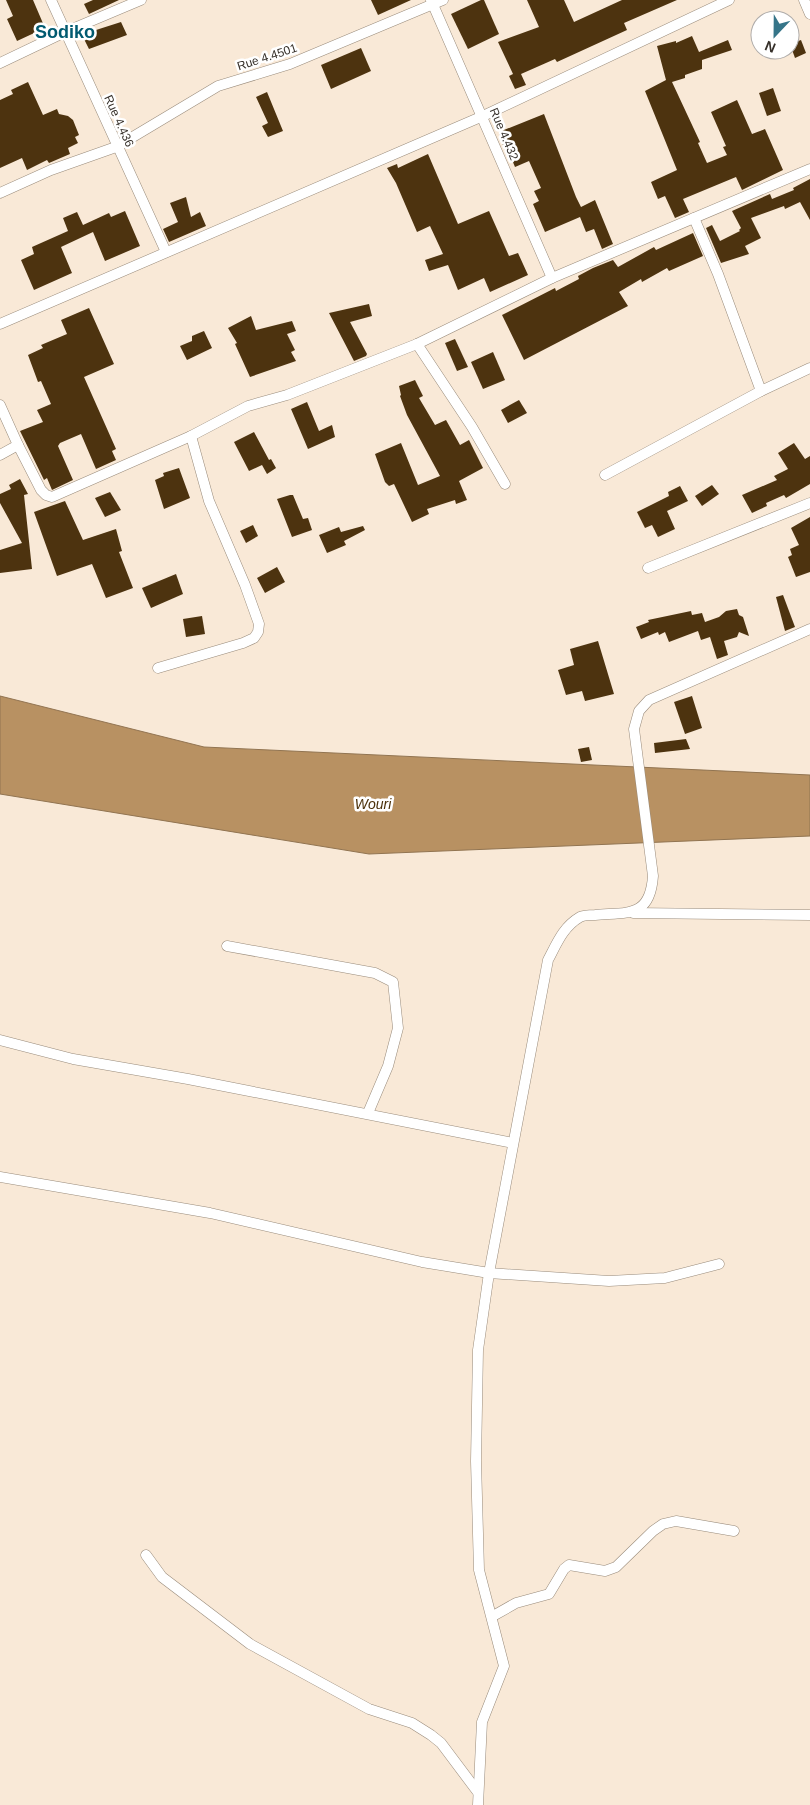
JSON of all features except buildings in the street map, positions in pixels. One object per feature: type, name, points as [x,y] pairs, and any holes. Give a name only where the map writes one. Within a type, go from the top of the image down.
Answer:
[{"type":"street","name":"Rue 4.436","points":[[51,0],[116,147],[166,252]]},
{"type":"street","points":[[0,63],[65,32],[141,0]]},
{"type":"street","points":[[0,324],[483,116],[729,0]]},
{"type":"street","points":[[804,0],[810,14]]},
{"type":"street","name":"Rue 4.432","points":[[435,2],[552,278]]},
{"type":"street","name":"Rue 4.4501","points":[[0,193],[51,170],[116,147],[218,86],[290,64],[435,2]]},
{"type":"street","points":[[0,405],[41,490],[46,495],[52,496],[191,436],[248,406],[287,395],[417,344],[552,278],[810,169]]},
{"type":"street","points":[[694,218],[718,274],[760,391]]},
{"type":"street","points":[[417,344],[472,427],[505,484]]},
{"type":"street","points":[[605,475],[760,391],[810,368]]},
{"type":"street","points":[[158,668],[243,643],[254,638],[258,632],[259,624],[245,585],[209,501],[191,436]]},
{"type":"street","points":[[0,454],[18,445]]},
{"type":"street","points":[[648,568],[810,503]]},
{"type":"street","points":[[633,913],[645,905],[652,890],[654,876],[634,729],[639,711],[649,700],[810,630]]},
{"type":"street","points":[[478,1805],[477,1791],[482,1722],[504,1666],[479,1570],[476,1461],[478,1350],[489,1273],[548,960],[563,931],[582,916],[633,913],[810,915]]},
{"type":"street","points":[[227,946],[375,973],[393,982],[398,1028],[388,1066],[368,1113]]},
{"type":"street","points":[[0,1040],[73,1059],[368,1113],[514,1143]]},
{"type":"street","points":[[0,1177],[210,1212],[422,1262],[489,1273],[609,1281],[665,1278],[719,1264]]},
{"type":"street","points":[[492,1616],[516,1604],[549,1594],[564,1569],[569,1565],[605,1571],[616,1567],[653,1531],[663,1524],[676,1522],[734,1530]]},
{"type":"street","points":[[146,1555],[162,1578],[250,1644],[370,1709],[412,1723],[431,1735],[441,1743],[477,1791]]},
{"type":"water","name":"Wouri","points":[[0,696],[204,747],[810,775],[810,836],[369,854],[0,794]]},
{"type":"district","name":"Sodiko","points":[[65,32]]}]
